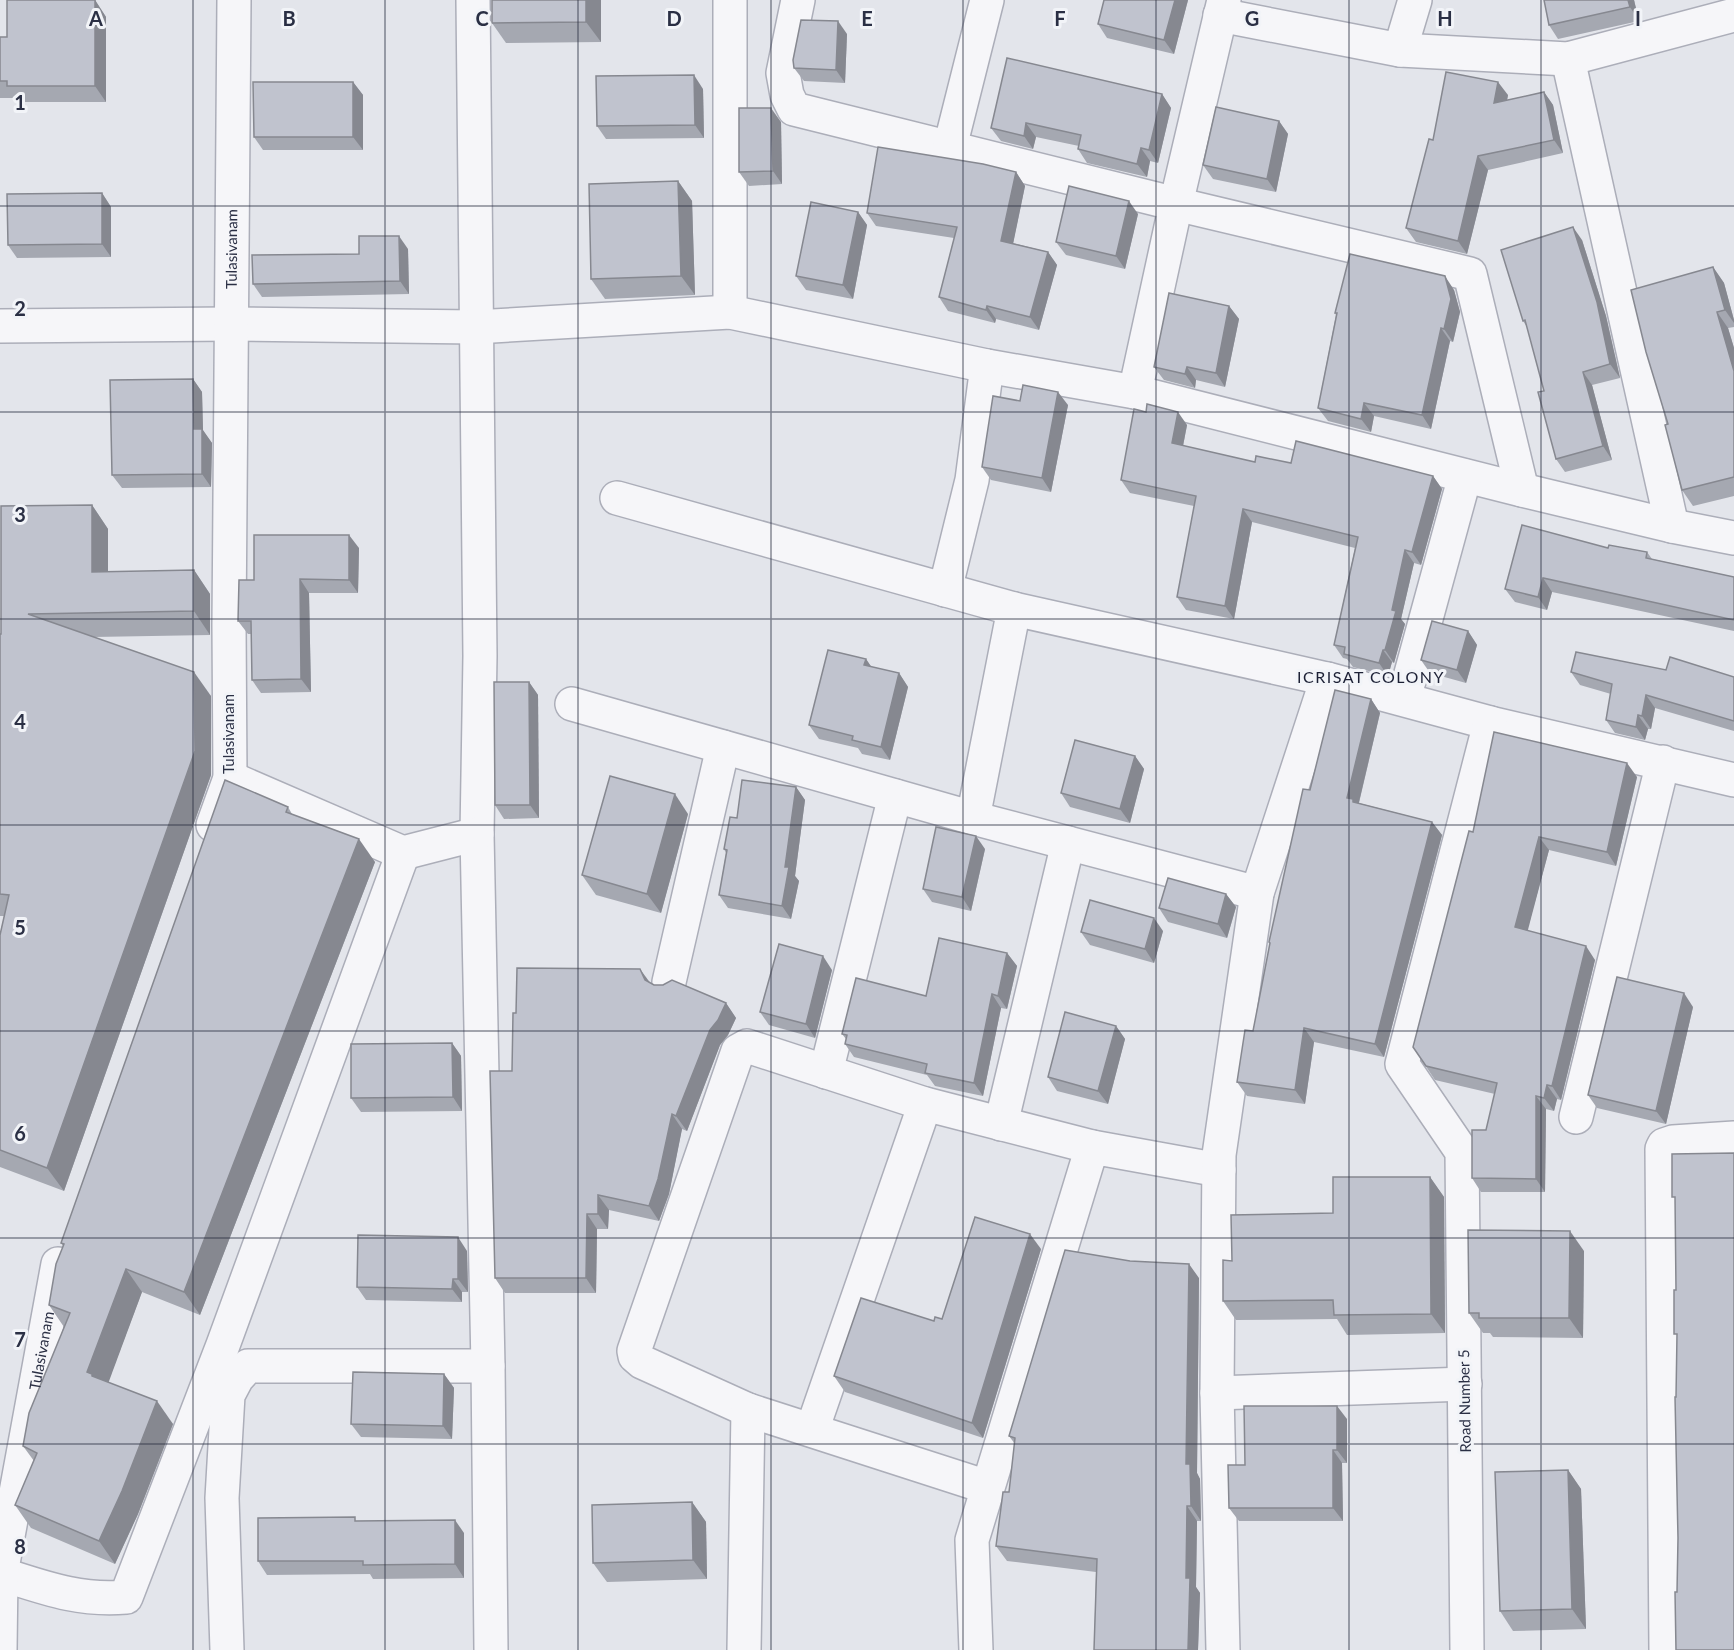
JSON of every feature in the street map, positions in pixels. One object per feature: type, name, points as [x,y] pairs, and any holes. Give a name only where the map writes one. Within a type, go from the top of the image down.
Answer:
[{"type":"street","name":"Tulasivanam","points":[[202,856],[230,778],[234,0]]},
{"type":"street","points":[[473,0],[480,656],[477,834],[488,1366],[491,1650]]},
{"type":"street","points":[[730,0],[730,312]]},
{"type":"street","points":[[798,0],[783,73],[787,95],[794,109],[1470,274],[1522,490]]},
{"type":"street","points":[[950,147],[987,0]]},
{"type":"street","points":[[1400,50],[1415,0]]},
{"type":"street","points":[[1135,392],[1222,7],[1400,50],[1568,59],[1732,24]]},
{"type":"street","points":[[1568,59],[1672,526]]},
{"type":"street","points":[[0,326],[231,324],[476,327],[730,312],[987,366],[1135,392],[1522,490],[1672,526],[1734,538]]},
{"type":"street","points":[[945,590],[972,480],[987,366]]},
{"type":"street","points":[[1404,699],[1465,476]]},
{"type":"street","points":[[617,498],[1014,609],[1327,679],[1490,723],[1734,780]]},
{"type":"street","points":[[973,818],[1014,609]]},
{"type":"street","points":[[1223,1650],[1217,1393],[1219,1170],[1222,1134],[1257,893],[1327,679]]},
{"type":"street","points":[[573,704],[973,818],[1257,893]]},
{"type":"street","name":"Road Number 5","points":[[1467,1650],[1462,1152],[1402,1064],[1490,723]]},
{"type":"street","points":[[669,982],[723,747]]},
{"type":"street","points":[[1576,1117],[1663,762]]},
{"type":"street","points":[[230,778],[403,853],[477,834]]},
{"type":"street","points":[[826,1072],[895,796]]},
{"type":"street","points":[[1001,1124],[1068,843]]},
{"type":"street","points":[[1,1574],[66,1594],[102,1599],[126,1597],[223,1345],[403,853]]},
{"type":"street","points":[[987,1487],[748,1410],[642,1362],[635,1356],[634,1351],[738,1051],[747,1046],[925,1104],[1092,1147],[1219,1170]]},
{"type":"street","points":[[812,1431],[925,1104]]},
{"type":"street","points":[[1666,1650],[1662,1149],[1669,1142],[1734,1138]]},
{"type":"street","points":[[976,1650],[972,1540],[1092,1147]]},
{"type":"street","name":"Tulasivanam","points":[[0,1650],[1,1574],[57,1266],[69,1233]]},
{"type":"street","points":[[227,1650],[222,1498],[228,1395],[237,1378],[248,1366],[488,1366]]},
{"type":"street","points":[[1217,1393],[1465,1383]]},
{"type":"street","points":[[744,1650],[748,1410]]},
{"type":"building","points":[[7,0],[95,0],[95,86],[7,86],[7,81],[0,81],[0,37],[7,37]]},
{"type":"building","points":[[492,0],[586,0],[586,22],[492,23]]},
{"type":"building","points":[[1104,0],[1175,0],[1164,40],[1098,24]]},
{"type":"building","points":[[1544,0],[1628,0],[1630,7],[1549,25]]},
{"type":"building","points":[[801,20],[838,21],[836,70],[794,68],[793,60]]},
{"type":"building","points":[[1007,58],[1162,94],[1149,150],[1141,148],[1137,164],[1078,149],[1081,135],[1026,123],[1024,136],[991,128]]},
{"type":"building","points":[[1446,72],[1498,82],[1494,103],[1544,92],[1554,140],[1478,156],[1458,241],[1406,228],[1429,139],[1433,140]]},
{"type":"building","points":[[694,75],[695,125],[597,126],[596,76]]},
{"type":"building","points":[[253,82],[353,82],[353,137],[254,137]]},
{"type":"building","points":[[1216,107],[1279,121],[1267,179],[1203,165]]},
{"type":"building","points":[[739,108],[771,108],[773,171],[739,172]]},
{"type":"building","points":[[878,147],[983,164],[1016,172],[1001,241],[1048,252],[1030,317],[987,306],[986,310],[939,297],[957,227],[867,213]]},
{"type":"building","points":[[678,181],[681,276],[591,279],[589,184]]},
{"type":"building","points":[[1069,186],[1129,201],[1116,256],[1056,242]]},
{"type":"building","points":[[102,193],[102,244],[8,245],[7,194]]},
{"type":"building","points":[[811,202],[858,212],[843,285],[796,276]]},
{"type":"building","points":[[1573,227],[1597,302],[1610,364],[1583,372],[1603,446],[1556,459],[1538,392],[1544,391],[1525,320],[1523,321],[1501,250]]},
{"type":"building","points":[[359,236],[399,236],[400,281],[253,284],[252,255],[359,254]]},
{"type":"building","points":[[1350,254],[1445,276],[1451,299],[1444,329],[1441,328],[1422,415],[1364,403],[1361,419],[1318,408],[1337,313],[1335,313]]},
{"type":"building","points":[[1713,267],[1725,310],[1717,312],[1734,371],[1734,477],[1682,490],[1665,425],[1668,424],[1646,352],[1631,290]]},
{"type":"building","points":[[1169,293],[1229,306],[1216,373],[1187,367],[1185,374],[1154,367]]},
{"type":"building","points":[[193,379],[194,429],[202,429],[202,474],[112,475],[110,380]]},
{"type":"building","points":[[1023,385],[1058,392],[1042,478],[982,467],[993,396],[1020,401]]},
{"type":"building","points":[[1147,404],[1178,412],[1172,443],[1255,462],[1256,456],[1291,463],[1296,441],[1433,476],[1412,552],[1405,550],[1392,610],[1396,611],[1379,663],[1344,654],[1345,647],[1334,645],[1358,537],[1243,509],[1225,606],[1177,597],[1196,496],[1121,480],[1134,409],[1146,412]]},
{"type":"building","points":[[92,505],[92,572],[194,570],[194,611],[28,614],[194,672],[195,751],[47,1168],[0,1150],[0,935],[9,895],[0,894],[1,506]]},
{"type":"building","points":[[1522,525],[1608,548],[1609,545],[1647,552],[1646,558],[1734,577],[1734,620],[1543,578],[1538,597],[1505,589]]},
{"type":"building","points":[[254,535],[349,535],[349,580],[300,579],[301,679],[252,680],[251,621],[238,621],[239,580],[254,580]]},
{"type":"building","points":[[1432,621],[1468,631],[1457,670],[1421,660]]},
{"type":"building","points":[[828,650],[866,659],[864,665],[899,673],[881,747],[852,740],[853,736],[809,725]]},
{"type":"building","points":[[1576,652],[1666,670],[1670,657],[1734,677],[1734,721],[1646,695],[1642,716],[1638,715],[1636,727],[1606,720],[1612,684],[1571,672]]},
{"type":"building","points":[[494,682],[529,682],[530,805],[495,805]]},
{"type":"building","points":[[1335,690],[1371,699],[1347,798],[1353,799],[1353,802],[1432,822],[1375,1044],[1304,1028],[1295,1090],[1237,1082],[1245,1030],[1253,1031],[1269,942],[1303,789],[1310,790]]},
{"type":"building","points":[[1494,732],[1627,763],[1607,852],[1539,837],[1515,927],[1586,946],[1552,1086],[1547,1085],[1544,1098],[1536,1096],[1536,1179],[1472,1178],[1472,1130],[1486,1130],[1497,1083],[1426,1066],[1413,1047],[1469,831],[1473,832]]},
{"type":"building","points":[[1075,740],[1135,756],[1120,809],[1061,793]]},
{"type":"building","points":[[610,776],[675,794],[647,894],[582,875]]},
{"type":"building","points":[[225,780],[288,807],[286,812],[359,839],[184,1292],[126,1269],[87,1372],[157,1401],[122,1491],[99,1541],[15,1505],[37,1453],[23,1446],[29,1413],[70,1313],[49,1305],[56,1264],[64,1244],[61,1243]]},
{"type":"building","points":[[742,780],[796,787],[785,867],[789,867],[782,906],[719,895],[730,817],[737,818]]},
{"type":"building","points":[[936,827],[976,836],[962,897],[923,889]]},
{"type":"building","points":[[1168,878],[1226,894],[1218,924],[1159,908]]},
{"type":"building","points":[[1090,900],[1154,918],[1145,949],[1081,932]]},
{"type":"building","points":[[939,938],[1007,953],[998,996],[992,994],[974,1083],[925,1073],[927,1064],[845,1044],[847,1035],[842,1034],[856,978],[926,996]]},
{"type":"building","points":[[779,944],[823,956],[806,1024],[760,1012]]},
{"type":"building","points":[[517,968],[640,969],[645,980],[654,985],[663,985],[672,980],[726,1003],[710,1030],[676,1116],[672,1114],[658,1179],[649,1206],[598,1195],[598,1214],[587,1214],[586,1278],[495,1278],[490,1071],[512,1071],[513,1013],[516,1013]]},
{"type":"building","points":[[1617,977],[1684,993],[1656,1111],[1588,1095]]},
{"type":"building","points":[[1065,1012],[1116,1026],[1098,1091],[1048,1077]]},
{"type":"building","points":[[452,1043],[453,1097],[351,1098],[351,1044]]},
{"type":"building","points":[[1734,1153],[1734,1650],[1676,1650],[1675,1592],[1677,1592],[1678,1538],[1675,1397],[1677,1334],[1674,1334],[1675,1197],[1672,1197],[1672,1154]]},
{"type":"building","points":[[1333,1177],[1430,1177],[1431,1314],[1334,1315],[1333,1300],[1223,1301],[1223,1260],[1232,1261],[1231,1215],[1333,1213]]},
{"type":"building","points":[[975,1217],[1030,1234],[972,1423],[834,1376],[861,1298],[934,1321],[935,1317],[942,1319]]},
{"type":"building","points":[[1468,1230],[1570,1231],[1569,1318],[1479,1318],[1479,1313],[1469,1313]]},
{"type":"building","points":[[358,1235],[458,1237],[458,1279],[453,1279],[452,1289],[357,1287]]},
{"type":"building","points":[[1065,1250],[1130,1261],[1189,1264],[1186,1464],[1190,1464],[1191,1506],[1187,1506],[1186,1578],[1190,1578],[1188,1650],[1094,1650],[1097,1559],[996,1546],[1003,1492],[1009,1492],[1015,1438],[1009,1436]]},
{"type":"building","points":[[353,1372],[444,1374],[443,1426],[351,1424]]},
{"type":"building","points":[[1244,1406],[1337,1406],[1337,1450],[1333,1450],[1333,1508],[1229,1508],[1228,1465],[1245,1465]]},
{"type":"building","points":[[1568,1470],[1572,1609],[1500,1611],[1495,1472]]},
{"type":"building","points":[[692,1502],[693,1560],[593,1563],[592,1505]]},
{"type":"building","points":[[355,1517],[355,1521],[455,1520],[455,1564],[363,1565],[363,1561],[258,1561],[258,1518]]},
{"type":"district","name":"ICRISAT COLONY","points":[[1371,677]]}]
